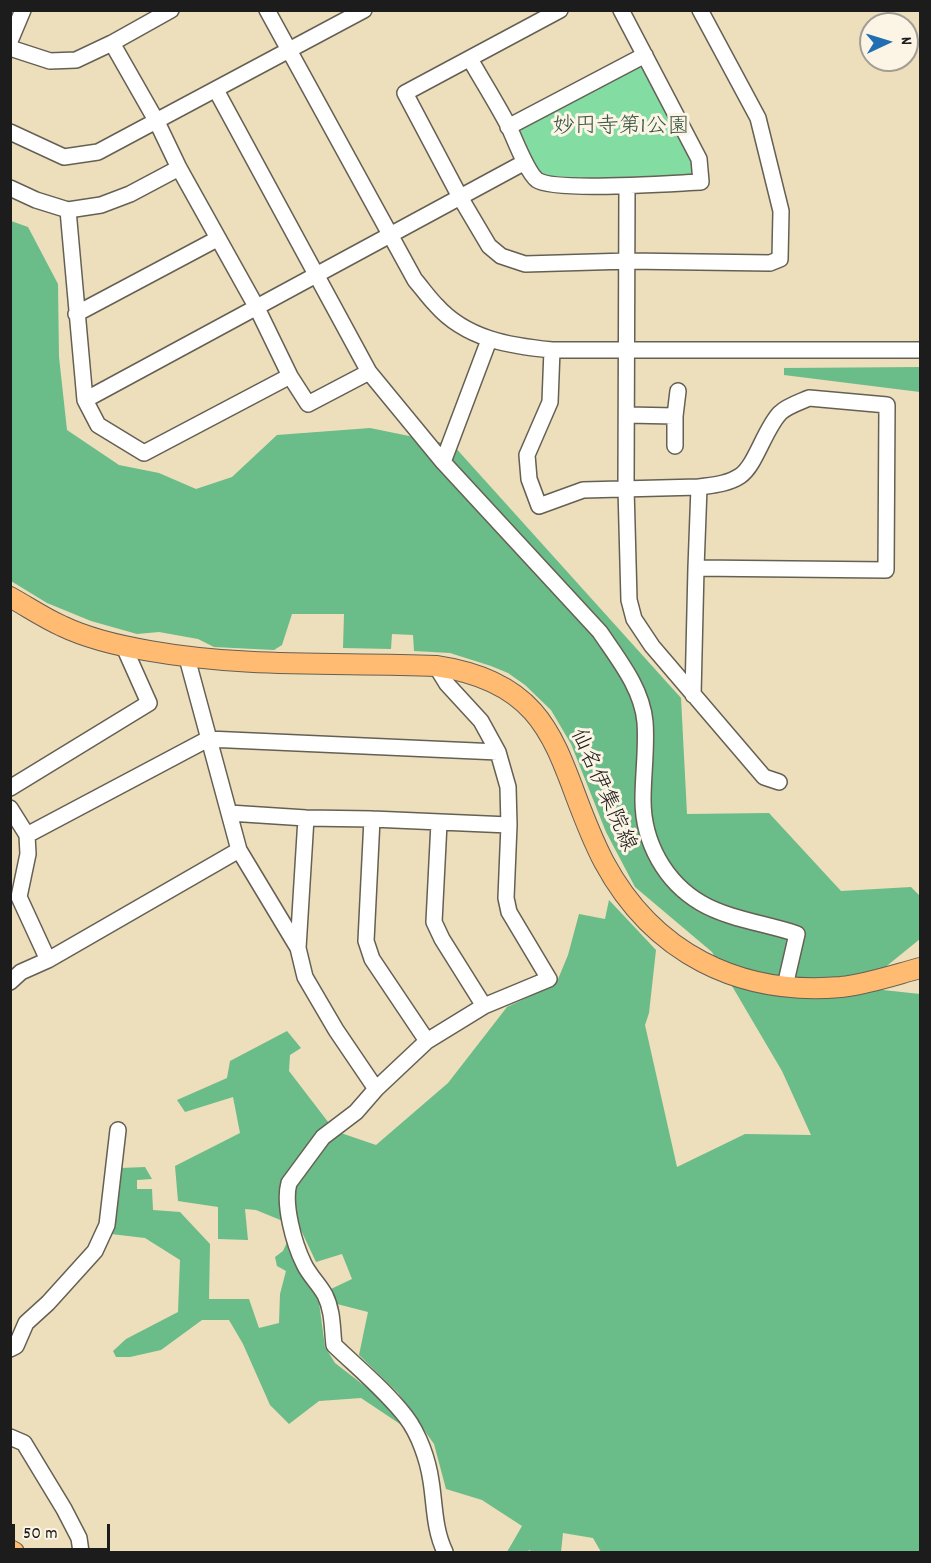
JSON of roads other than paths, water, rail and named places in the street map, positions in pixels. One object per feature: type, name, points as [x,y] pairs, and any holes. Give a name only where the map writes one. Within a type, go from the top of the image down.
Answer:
[{"type":"main road","name":"仙名伊集院線","points":[[10,597],[62,626],[124,647],[187,658],[276,664],[436,666],[460,669],[495,681],[511,691],[539,719],[550,734],[604,861],[616,882],[651,926],[676,947],[700,962],[734,975],[761,983],[785,986],[842,987],[868,983],[921,968]]},
{"type":"street","points":[[10,41],[23,10]]},
{"type":"street","points":[[10,48],[50,61],[76,60],[171,10]]},
{"type":"street","points":[[267,10],[415,280],[437,307],[456,322],[489,340],[515,347],[552,350],[921,350]]},
{"type":"street","points":[[10,132],[64,157],[98,152],[364,10]]},
{"type":"street","points":[[560,10],[533,17],[471,59],[405,93],[460,197],[489,246],[501,256],[525,264],[628,261],[770,262],[780,259],[781,211],[758,118],[700,10]]},
{"type":"street","points":[[471,59],[525,162],[537,179],[551,185],[627,186],[701,182],[699,159],[621,10]]},
{"type":"street","points":[[112,43],[157,122],[217,239],[257,308],[290,376],[308,404],[369,372]]},
{"type":"street","points":[[508,127],[645,55]]},
{"type":"street","points":[[216,90],[369,372],[443,462],[600,632],[637,691],[645,721],[643,803],[647,832],[657,857],[673,881],[702,904],[743,919],[797,934],[785,986]]},
{"type":"street","points":[[85,400],[525,162]]},
{"type":"street","points":[[10,188],[36,200],[68,210],[101,205],[130,194],[179,168]]},
{"type":"street","points":[[627,186],[626,488],[629,600],[634,619],[652,646],[764,777],[779,782]]},
{"type":"street","points":[[68,210],[85,400],[98,425],[144,453],[290,376]]},
{"type":"street","points":[[76,314],[217,239]]},
{"type":"street","points":[[443,462],[489,340]]},
{"type":"street","points":[[552,350],[550,402],[527,455],[529,479],[538,506],[583,490],[699,487],[719,484],[741,476],[753,460],[767,430],[782,411],[809,398],[887,405],[886,570],[696,568]]},
{"type":"street","points":[[675,446],[678,391]]},
{"type":"street","points":[[627,415],[675,416]]},
{"type":"street","points":[[693,695],[699,487]]},
{"type":"street","points":[[10,788],[149,703],[124,647]]},
{"type":"street","points":[[187,658],[239,850],[298,948]]},
{"type":"street","points":[[436,666],[447,684],[481,721],[498,752],[508,788],[506,898],[509,912],[549,979],[484,1006],[427,1041],[376,1089],[356,1112],[323,1137],[289,1183],[286,1191],[293,1235],[304,1265],[325,1294],[332,1314],[333,1345],[407,1418],[423,1449],[431,1480],[435,1520],[445,1552]]},
{"type":"street","points":[[27,835],[208,739],[498,752]]},
{"type":"street","points":[[10,808],[27,835],[28,854],[19,897],[48,960]]},
{"type":"street","points":[[229,813],[509,825]]},
{"type":"street","points":[[306,818],[298,948],[304,977],[376,1089]]},
{"type":"street","points":[[372,819],[366,940],[372,959],[427,1041]]},
{"type":"street","points":[[439,823],[434,922],[442,939],[484,1006]]},
{"type":"street","points":[[10,982],[21,972],[48,960],[239,850]]},
{"type":"street","points":[[10,1349],[16,1346],[26,1323],[48,1303],[95,1251],[107,1225],[118,1130]]},
{"type":"street","points":[[10,1437],[24,1443],[64,1509],[79,1538],[81,1552]]},
{"type":"park label","name":"妙円寺第1公園","points":[[621,129]]}]
